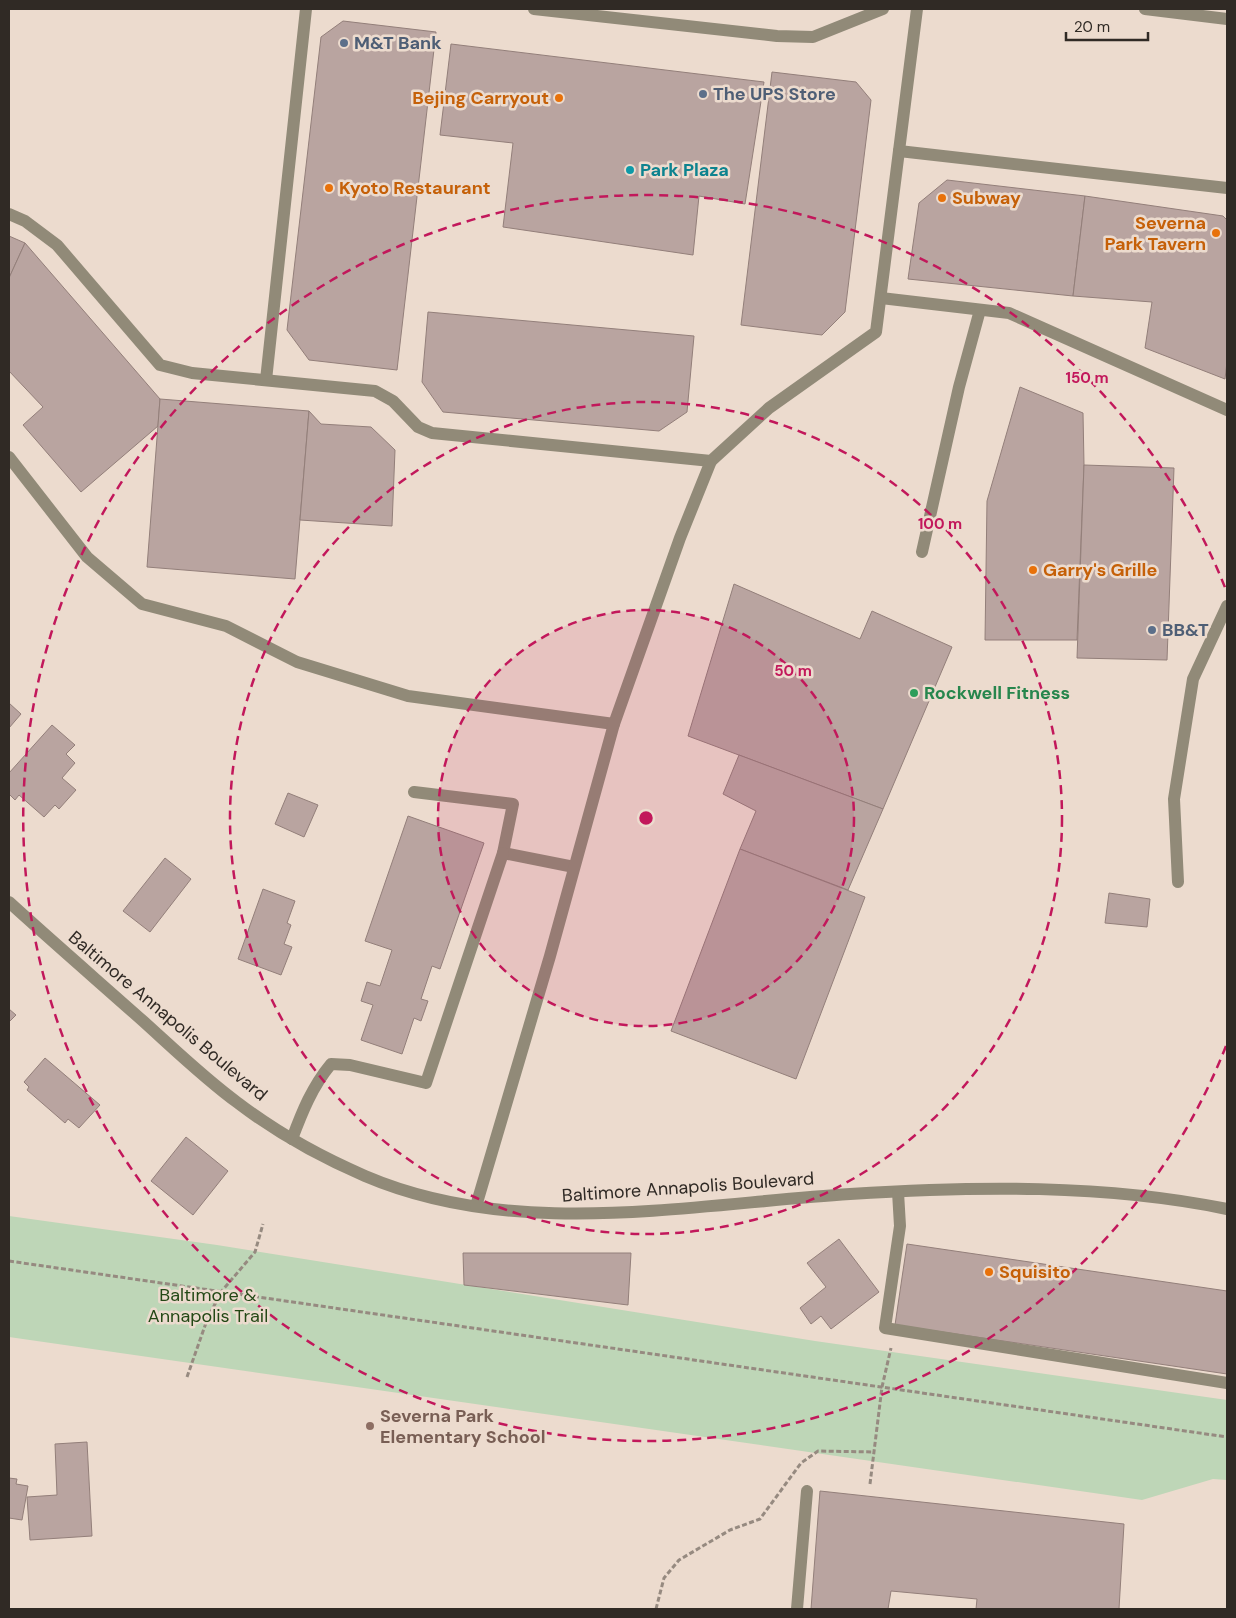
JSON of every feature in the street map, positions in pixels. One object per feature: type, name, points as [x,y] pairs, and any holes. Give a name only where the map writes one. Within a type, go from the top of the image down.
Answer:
[{"type":"street","points":[[266,380],[306,9]]},
{"type":"street","points":[[534,9],[777,36],[813,37],[883,9]]},
{"type":"street","points":[[647,22],[649,9]]},
{"type":"street","points":[[476,1206],[614,724],[680,538],[712,460],[769,408],[876,332],[917,9]]},
{"type":"street","points":[[1145,9],[1175,10],[1227,18]]},
{"type":"street","points":[[899,151],[1227,188]]},
{"type":"street","points":[[9,214],[25,221],[57,246],[160,364],[192,373],[374,391],[393,401],[418,427],[432,433],[712,460]]},
{"type":"street","points":[[881,298],[1009,313],[1227,410]]},
{"type":"street","points":[[922,552],[959,388],[980,310]]},
{"type":"street","points":[[9,456],[87,557],[142,604],[226,626],[297,662],[408,696],[614,724]]},
{"type":"street","points":[[1178,882],[1174,799],[1193,679],[1227,606]]},
{"type":"street","points":[[292,1139],[303,1108],[320,1077],[331,1064],[350,1066],[426,1083],[503,853],[513,804],[414,792]]},
{"type":"street","points":[[503,853],[574,867]]},
{"type":"street","name":"Baltimore Annapolis Boulevard","points":[[10,905],[238,1103],[292,1139],[364,1176],[426,1198],[530,1212],[626,1212],[964,1189],[1071,1191],[1186,1201],[1227,1209]]},
{"type":"street","points":[[898,1192],[900,1226],[886,1328],[1227,1383]]},
{"type":"street","points":[[797,1609],[807,1492]]},
{"type":"path","points":[[187,1377],[207,1320],[221,1292],[255,1252],[264,1224]]},
{"type":"path","points":[[9,1262],[1227,1437]]},
{"type":"path","points":[[870,1484],[882,1387],[892,1346]]},
{"type":"path","points":[[656,1609],[664,1578],[679,1560],[730,1530],[760,1519],[800,1463],[818,1451],[874,1452]]},
{"type":"green space","name":"Baltimore & Annapolis Trail","points":[[9,1216],[217,1245],[815,1341],[1227,1400],[1227,1480],[1213,1479],[1142,1500],[9,1337]]},
{"type":"building","points":[[343,21],[436,32],[397,370],[309,360],[287,330],[321,37]]},
{"type":"building","name":"Park Plaza","points":[[451,44],[764,82],[745,204],[699,196],[693,255],[503,227],[513,143],[440,135]]},
{"type":"building","points":[[772,72],[856,82],[871,100],[845,312],[822,335],[741,325]]},
{"type":"building","points":[[947,180],[1085,196],[1073,296],[908,279],[919,203]]},
{"type":"building","points":[[1085,196],[1223,216],[1227,220],[1227,362],[1225,379],[1145,348],[1152,302],[1073,296]]},
{"type":"building","points":[[9,236],[25,243],[9,278]]},
{"type":"building","points":[[25,243],[160,399],[158,426],[81,492],[23,425],[43,407],[9,371],[9,278]]},
{"type":"building","points":[[428,312],[694,336],[687,412],[659,431],[443,412],[422,382]]},
{"type":"building","name":"Garry's Grille","points":[[1020,387],[1083,413],[1084,465],[1077,640],[985,640],[987,501]]},
{"type":"building","points":[[160,399],[309,411],[295,579],[147,567]]},
{"type":"building","points":[[309,411],[321,424],[371,427],[395,450],[392,526],[300,520]]},
{"type":"building","points":[[1084,465],[1174,468],[1167,660],[1077,658]]},
{"type":"building","points":[[734,584],[860,639],[872,611],[952,647],[883,809],[688,736]]},
{"type":"building","points":[[9,703],[21,714],[9,728]]},
{"type":"building","points":[[52,725],[75,745],[66,754],[75,763],[62,778],[76,790],[59,809],[55,805],[44,817],[19,795],[15,800],[9,794],[9,773]]},
{"type":"building","points":[[739,755],[883,809],[848,890],[740,849],[756,811],[723,794]]},
{"type":"building","points":[[288,793],[318,805],[304,837],[275,824]]},
{"type":"building","points":[[408,816],[484,843],[440,969],[432,966],[421,999],[428,1001],[421,1021],[414,1018],[402,1054],[361,1040],[373,1005],[361,1001],[367,982],[380,986],[392,950],[365,941]]},
{"type":"building","points":[[740,849],[865,897],[796,1079],[671,1031]]},
{"type":"building","points":[[165,858],[191,879],[150,932],[123,911]]},
{"type":"building","points":[[263,889],[295,901],[287,923],[291,925],[284,944],[292,947],[281,975],[238,959]]},
{"type":"building","points":[[1109,893],[1150,899],[1147,927],[1105,923]]},
{"type":"building","points":[[9,1009],[16,1015],[9,1022]]},
{"type":"building","points":[[45,1058],[100,1105],[79,1128],[68,1119],[65,1123],[27,1090],[29,1087],[24,1082]]},
{"type":"building","points":[[186,1137],[228,1171],[193,1215],[151,1181]]},
{"type":"building","points":[[839,1239],[879,1292],[831,1329],[821,1316],[811,1324],[800,1308],[826,1287],[807,1263]]},
{"type":"building","points":[[907,1244],[1227,1291],[1227,1374],[895,1325]]},
{"type":"building","points":[[463,1253],[631,1253],[628,1305],[464,1285]]},
{"type":"building","points":[[87,1442],[92,1536],[30,1540],[27,1497],[57,1495],[55,1444]]},
{"type":"building","points":[[9,1478],[17,1479],[16,1484],[28,1486],[22,1520],[9,1518]]},
{"type":"building","points":[[820,1491],[1124,1524],[1119,1609],[976,1609],[977,1599],[891,1591],[888,1609],[811,1609]]},
{"type":"place","name":"M&T Bank","points":[[344,43]]},
{"type":"place","name":"The UPS Store","points":[[703,94]]},
{"type":"place","name":"Bejing Carryout","points":[[559,98]]},
{"type":"place","name":"Park Plaza","points":[[630,170]]},
{"type":"place","name":"Kyoto Restaurant","points":[[329,188]]},
{"type":"place","name":"Subway","points":[[942,198]]},
{"type":"place","name":"Severna Park Tavern","points":[[1216,233]]},
{"type":"place","name":"Garry's Grille","points":[[1033,570]]},
{"type":"place","name":"BB&T","points":[[1152,630]]},
{"type":"place","name":"Rockwell Fitness","points":[[914,693]]},
{"type":"place","name":"Squisito","points":[[989,1272]]},
{"type":"place","name":"Severna Park Elementary School","points":[[370,1426]]}]
